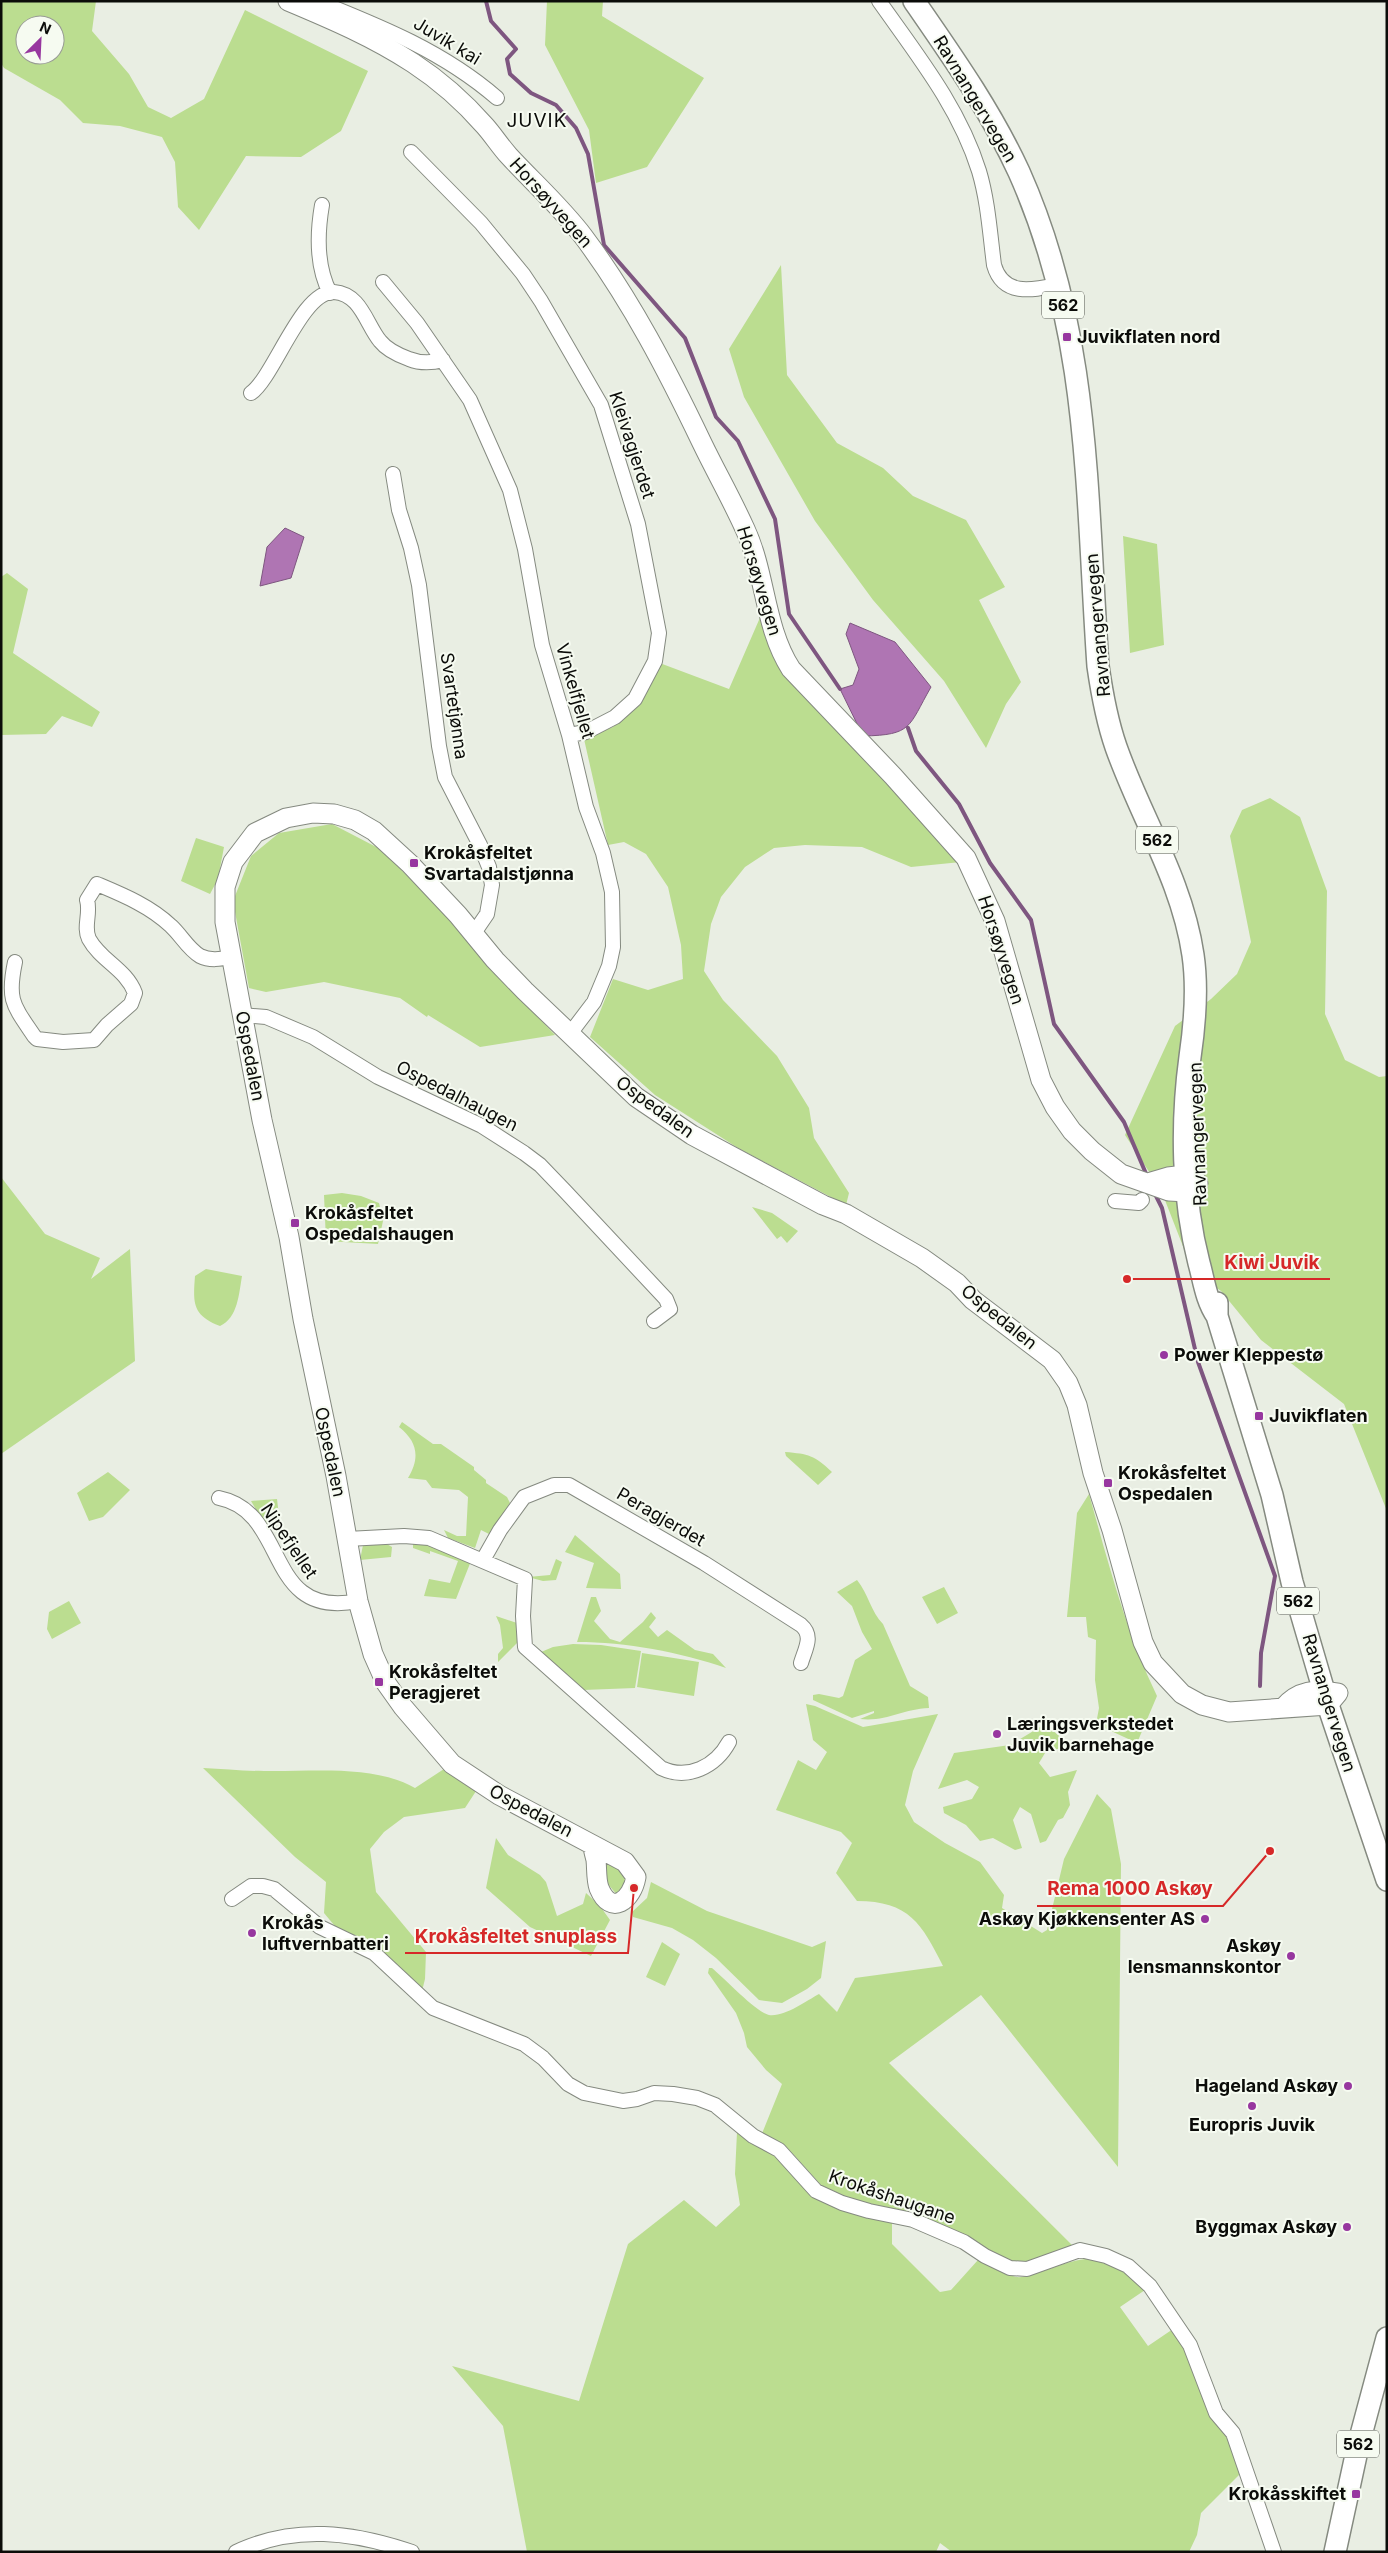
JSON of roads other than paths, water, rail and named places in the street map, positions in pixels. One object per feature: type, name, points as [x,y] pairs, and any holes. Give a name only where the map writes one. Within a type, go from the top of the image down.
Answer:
[{"type":"main road","name":"Ravnangervegen","points":[[914,1],[957,63],[1008,150],[1029,195],[1058,285],[1071,339],[1082,412],[1098,666],[1104,702],[1119,755],[1168,864],[1185,914],[1195,977],[1194,1042],[1196,1057],[1190,1183],[1217,1316],[1272,1495],[1282,1515],[1330,1696],[1387,1880]]},
{"type":"main road","name":"Ravnangervegen","points":[[1330,1696],[1387,1849]]},
{"type":"main road","name":"562","points":[[1335,2552],[1358,2446],[1387,2338]]},
{"type":"street","name":"Horsøyvegen","points":[[288,1],[367,36],[414,63],[448,90],[482,123],[582,235],[623,295],[650,342],[686,407],[746,529],[757,561],[771,623],[782,655],[791,669],[893,776],[966,858],[995,921],[1041,1080],[1055,1107],[1072,1131],[1092,1151],[1121,1174],[1151,1182],[1168,1176],[1190,1183]]},
{"type":"street","name":"Juvik kai","points":[[318,1],[377,24],[423,46],[463,71],[497,98]]},
{"type":"street","name":"Ravnangervegen","points":[[879,1],[942,92],[960,125],[979,173],[994,265],[1000,278],[1008,286],[1022,291],[1058,285]]},
{"type":"street","name":"Kleivagjerdet","points":[[411,152],[481,223],[524,274],[541,301],[601,405],[638,524],[659,633],[655,662],[635,699],[615,717],[586,732],[569,736]]},
{"type":"street","points":[[322,205],[319,250],[322,274],[330,292]]},
{"type":"street","name":"Vinkelfjellet","points":[[383,282],[417,323],[481,420],[510,490],[525,549],[542,645],[569,736],[586,807],[603,853],[612,892],[614,931],[609,966],[592,1006],[569,1035]]},
{"type":"street","points":[[251,393],[263,379],[302,317],[318,299],[330,292],[338,293],[356,303],[376,336],[391,351],[419,361],[443,360]]},
{"type":"street","name":"Svartetjønna","points":[[392,474],[399,510],[419,585],[439,746],[446,777],[480,845],[492,885],[488,914],[474,933]]},
{"type":"street","name":"Ospedalen","points":[[594,1845],[485,1786],[466,1774],[440,1752],[414,1722],[386,1682],[373,1654],[358,1601],[303,1319],[289,1237],[262,1120],[231,957],[224,906],[226,887],[233,862],[250,839],[261,828],[298,815],[334,814],[354,820],[374,831],[410,864],[474,933],[495,960],[569,1035],[620,1083],[658,1113],[692,1135],[823,1205],[846,1214],[922,1258],[952,1279],[968,1296],[1052,1360],[1068,1383],[1078,1405],[1093,1473],[1112,1530],[1143,1642],[1153,1663],[1182,1694],[1208,1708],[1230,1712],[1283,1708],[1300,1709],[1330,1696]]},
{"type":"street","points":[[15,962],[10,993],[15,1008],[37,1039],[63,1042],[94,1040],[107,1025],[127,1008],[135,993],[128,979],[94,945],[88,934],[90,906],[87,900],[97,884],[143,905],[170,925],[192,950],[201,956],[219,959],[231,957]]},
{"type":"street","name":"Ospedalhaugen","points":[[242,1015],[266,1017],[313,1037],[378,1077],[482,1126],[524,1153],[565,1191],[666,1299],[670,1309],[654,1321]]},
{"type":"street","points":[[1114,1201],[1139,1203],[1142,1200]]},
{"type":"street","name":"Peragjerdet","points":[[483,1560],[500,1530],[524,1497],[554,1485],[569,1485],[704,1563],[808,1630],[809,1636],[801,1663]]},
{"type":"street","name":"Nipefjellet","points":[[219,1498],[237,1503],[246,1510],[262,1530],[289,1576],[306,1596],[324,1604],[358,1601]]},
{"type":"street","points":[[347,1539],[404,1536],[429,1538],[525,1579],[523,1616],[525,1648],[655,1765],[676,1773],[705,1768],[722,1754],[729,1742]]},
{"type":"street","name":"Krokåshaugane","points":[[232,1899],[251,1886],[264,1886],[274,1890],[320,1927],[374,1953],[433,2008],[524,2044],[543,2058],[568,2084],[584,2093],[623,2101],[637,2100],[654,2093],[673,2094],[697,2098],[715,2105],[753,2136],[779,2150],[816,2191],[834,2200],[869,2212],[913,2220],[964,2242],[985,2256],[1010,2268],[1020,2269],[1038,2266],[1080,2250],[1106,2256],[1128,2266],[1150,2286],[1190,2345],[1216,2412],[1233,2433],[1274,2552]]},
{"type":"street","points":[[236,2552],[286,2537],[335,2534],[373,2539],[412,2552]]},
{"type":"waterway","points":[[486,1],[491,21],[516,49],[507,59],[510,74],[531,93],[556,105],[576,128],[588,154],[604,245],[685,338],[716,417],[738,441],[775,519],[789,614],[840,689]]},
{"type":"waterway","points":[[908,728],[916,751],[959,804],[990,863],[1031,920],[1054,1024],[1124,1122],[1147,1176]]},
{"type":"waterway","points":[[1155,1194],[1162,1208],[1198,1362],[1275,1576],[1261,1653],[1260,1686]]},
{"type":"place","name":"Juvikflaten nord","points":[[1067,337]]},
{"type":"place","name":"Krokåsfeltet Svartadalstjønna","points":[[414,863]]},
{"type":"place","name":"Krokåsfeltet Ospedalshaugen","points":[[295,1223]]},
{"type":"place","name":"Kiwi Juvik","points":[[1127,1279]]},
{"type":"place","name":"Power Kleppestø","points":[[1164,1355]]},
{"type":"place","name":"Juvikflaten","points":[[1259,1416]]},
{"type":"place","name":"Krokåsfeltet Ospedalen","points":[[1108,1483]]},
{"type":"place","name":"Krokåsfeltet Peragjeret","points":[[379,1682]]},
{"type":"place","name":"Læringsverkstedet Juvik barnehage","points":[[997,1734]]},
{"type":"place","name":"Rema 1000 Askøy","points":[[1270,1851]]},
{"type":"place","name":"Krokåsfeltet snuplass","points":[[634,1888]]},
{"type":"place","name":"Askøy Kjøkkensenter AS","points":[[1205,1919]]},
{"type":"place","name":"Krokås luftvernbatteri","points":[[252,1933]]},
{"type":"place","name":"Askøy lensmannskontor","points":[[1291,1956]]},
{"type":"place","name":"Hageland Askøy","points":[[1348,2086]]},
{"type":"place","name":"Europris Juvik","points":[[1252,2106]]},
{"type":"place","name":"Byggmax Askøy","points":[[1347,2227]]},
{"type":"place","name":"Krokåsskiftet","points":[[1356,2494]]},
{"type":"district","name":"JUVIK","points":[[537,120]]}]
